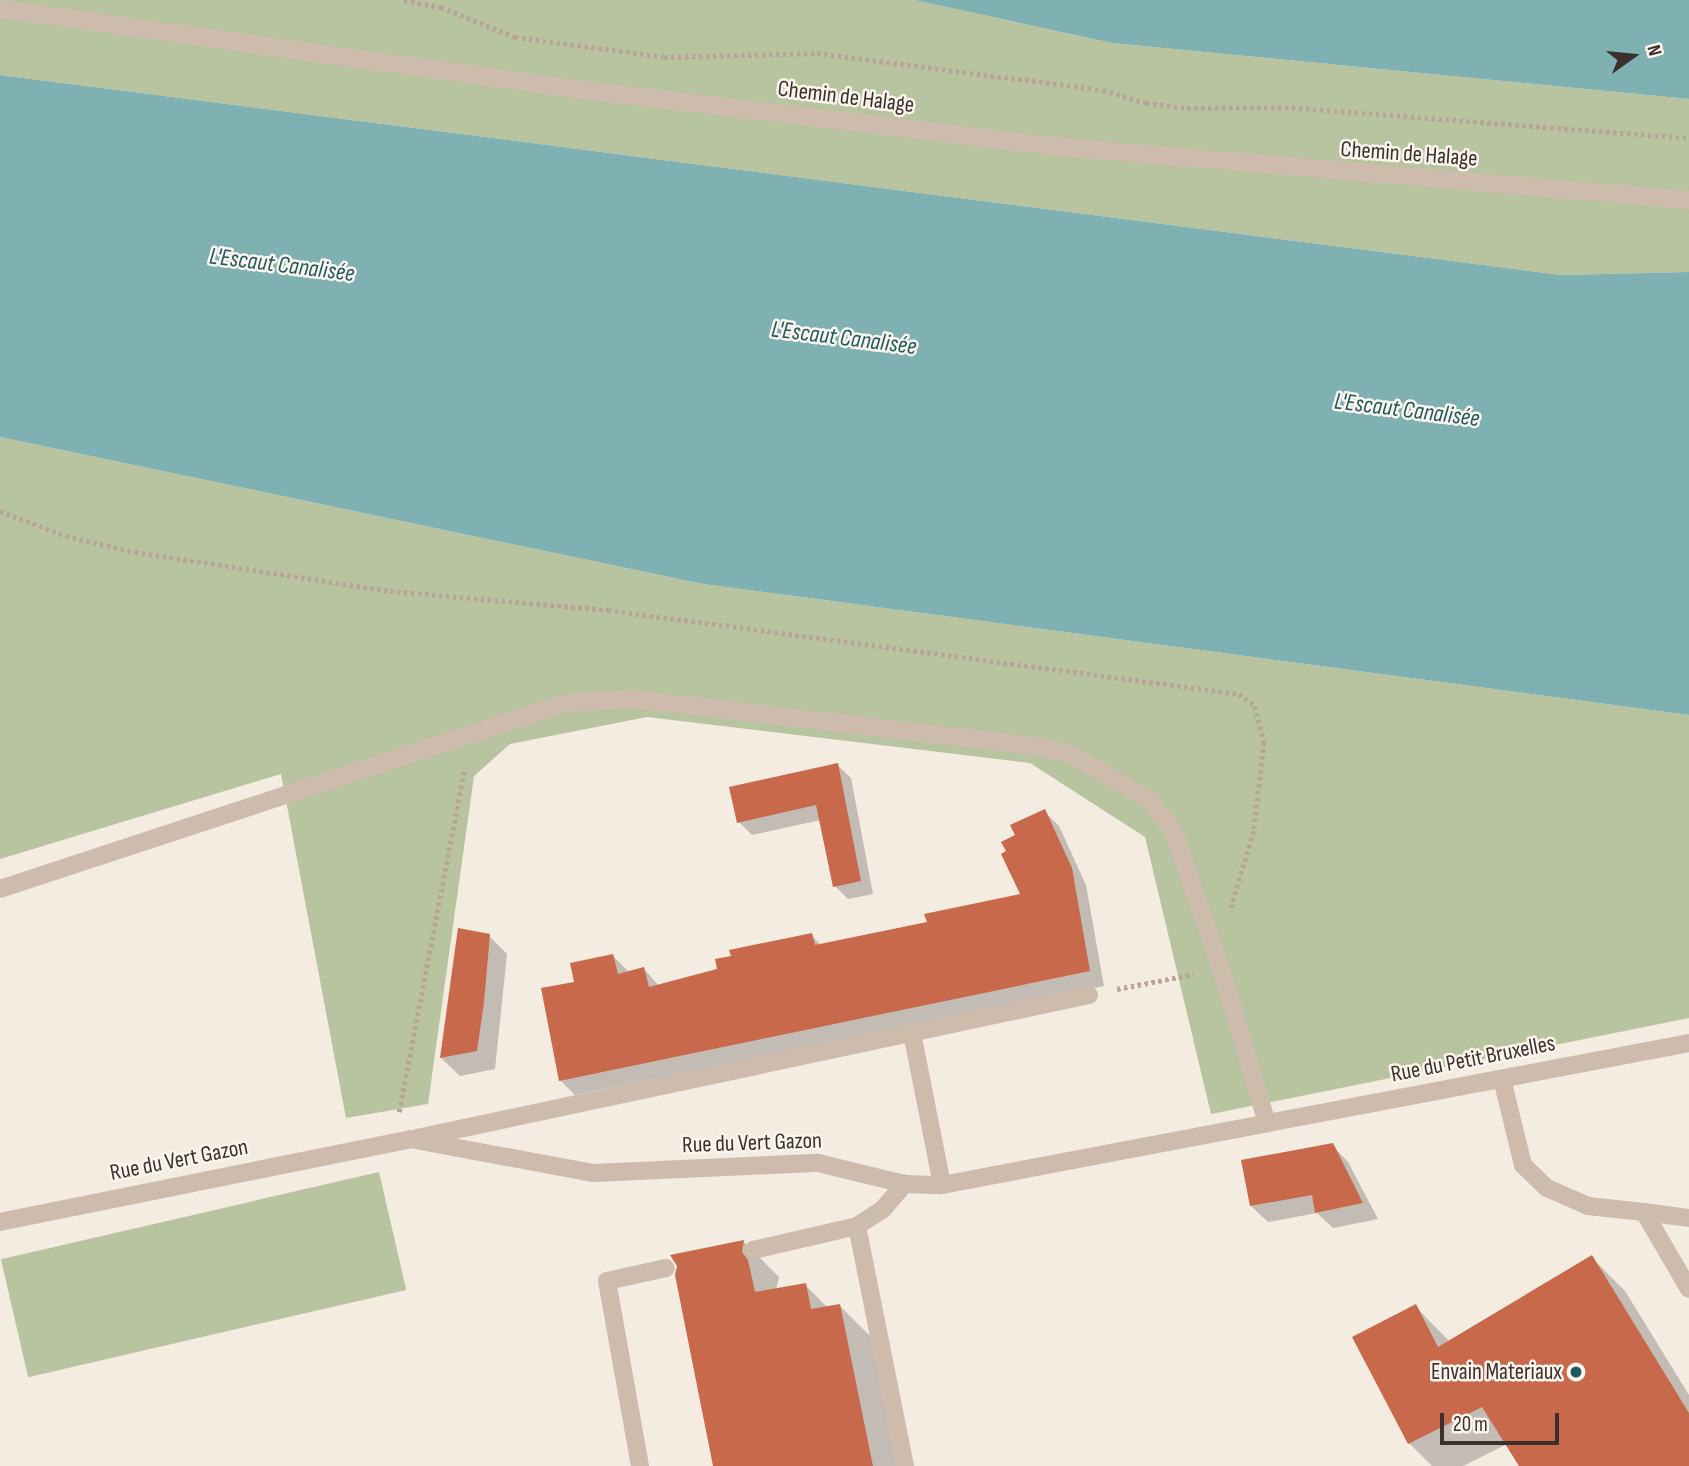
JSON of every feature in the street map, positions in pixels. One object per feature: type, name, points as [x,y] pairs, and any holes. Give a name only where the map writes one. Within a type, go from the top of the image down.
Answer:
[{"type":"street","name":"Chemin de Halage","points":[[0,9],[562,87],[1050,146],[1689,200]]},
{"type":"street","points":[[0,889],[570,702],[634,699],[1059,750],[1137,793],[1162,814],[1181,850],[1221,969],[1267,1123]]},
{"type":"street","name":"Rue du Vert Gazon","points":[[0,1222],[410,1139],[1089,995]]},
{"type":"street","points":[[912,1033],[942,1185]]},
{"type":"street","name":"Rue du Petit Bruxelles","points":[[942,1185],[1689,1043]]},
{"type":"street","points":[[1502,1079],[1523,1165],[1539,1180],[1588,1206],[1689,1218]]},
{"type":"street","name":"Rue du Vert Gazon","points":[[410,1139],[594,1173],[818,1163],[905,1184],[942,1185]]},
{"type":"street","points":[[753,1250],[857,1226],[882,1210],[905,1184]]},
{"type":"street","points":[[1644,1212],[1689,1289]]},
{"type":"street","points":[[857,1226],[905,1466]]},
{"type":"street","points":[[640,1466],[607,1281],[666,1268]]},
{"type":"path","points":[[404,0],[441,7],[515,37],[664,57],[817,53],[1103,90],[1146,103],[1186,108],[1285,107],[1689,138]]},
{"type":"path","points":[[0,511],[66,536],[135,552],[390,591],[647,615],[1239,694],[1255,706],[1264,742],[1254,831],[1228,919]]},
{"type":"path","points":[[385,1144],[405,1100],[466,761],[489,728]]},
{"type":"path","points":[[1089,995],[1221,969]]},
{"type":"green space","points":[[0,0],[914,0],[1112,43],[1689,99],[1689,272],[1561,275],[0,75]]},
{"type":"green space","points":[[0,437],[703,584],[1689,715],[1689,1018],[1211,1114],[1145,837],[1030,763],[647,717],[510,744],[474,776],[428,1104],[346,1118],[281,774],[0,859]]},
{"type":"green space","points":[[379,1172],[406,1290],[28,1377],[1,1259]]},
{"type":"water","points":[[914,0],[1689,0],[1689,99],[1112,43]]},
{"type":"water","name":"L'Escaut Canalisée","points":[[0,75],[1561,275],[1689,272],[1689,715],[703,584],[0,437]]},
{"type":"building","points":[[838,763],[861,881],[833,887],[816,805],[737,823],[729,787]]},
{"type":"building","points":[[1045,809],[1072,868],[1090,971],[559,1081],[541,988],[574,982],[570,963],[613,954],[618,974],[644,967],[649,987],[717,969],[715,959],[731,956],[729,950],[812,933],[815,945],[927,922],[924,914],[1020,894],[1001,854],[1006,851],[1001,842],[1015,835],[1010,825]]},
{"type":"building","points":[[458,928],[490,934],[484,1002],[477,1051],[440,1058]]},
{"type":"building","points":[[1333,1143],[1363,1203],[1315,1213],[1312,1195],[1250,1206],[1241,1160]]},
{"type":"building","points":[[744,1240],[742,1252],[748,1260],[755,1292],[806,1283],[811,1309],[840,1304],[873,1466],[713,1466],[675,1275],[677,1266],[670,1255]]},
{"type":"building","name":"Envain Materiaux","points":[[1592,1255],[1689,1413],[1689,1466],[1519,1466],[1482,1407],[1408,1444],[1352,1337],[1416,1304],[1438,1347]]},
{"type":"place","name":"Envain Materiaux","points":[[1576,1372]]}]
